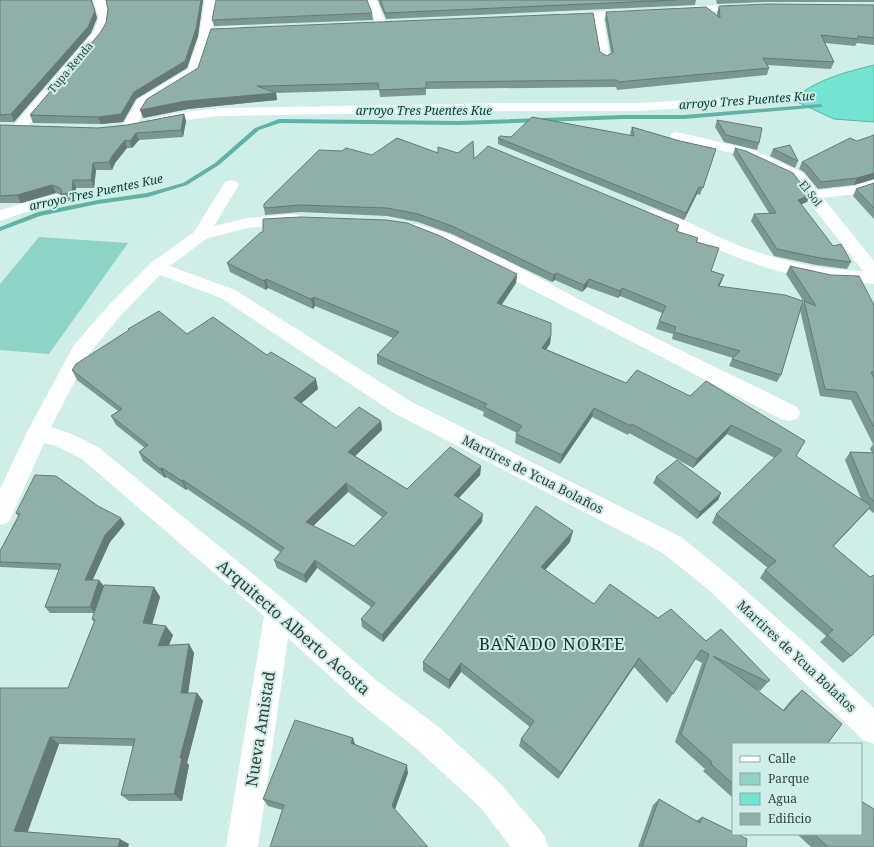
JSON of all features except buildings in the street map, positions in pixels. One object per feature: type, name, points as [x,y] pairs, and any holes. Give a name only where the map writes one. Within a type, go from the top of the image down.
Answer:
[{"type":"street","name":"Tupa Renda","points":[[34,128],[12,128],[97,36],[104,24],[104,15],[99,0]]},
{"type":"street","points":[[210,0],[205,32],[194,71],[142,103],[122,128],[176,117],[220,112],[512,107],[638,107],[791,98]]},
{"type":"street","points":[[713,0],[722,8]]},
{"type":"street","points":[[667,11],[759,6]]},
{"type":"street","points":[[550,17],[589,12],[647,12]]},
{"type":"street","points":[[368,25],[385,24]]},
{"type":"street","points":[[205,32],[253,30]]},
{"type":"street","name":"El Sol","points":[[677,136],[749,154],[776,165],[797,176],[874,272]]},
{"type":"street","points":[[0,515],[38,432],[81,350],[115,310],[158,267],[200,235],[231,185]]},
{"type":"street","points":[[0,216],[11,211],[56,199]]},
{"type":"street","points":[[640,210],[770,262],[798,270],[827,275],[874,278]]},
{"type":"street","points":[[200,235],[247,223],[309,219]]},
{"type":"street","points":[[399,225],[412,227],[445,239],[789,413]]},
{"type":"street","name":"Martires de Ycua Bolaños","points":[[158,267],[228,294],[402,407],[672,545],[719,583],[874,729]]},
{"type":"street","name":"Arquitecto Alberto Acosta","points":[[38,432],[64,440],[90,453],[278,611],[367,691],[429,739],[485,791],[532,847]]},
{"type":"street","name":"Nueva Amistad","points":[[242,847],[278,611]]},
{"type":"lane","points":[[372,0],[385,24]]},
{"type":"lane","points":[[589,12],[605,59]]},
{"type":"lane","points":[[812,195],[856,190],[874,184]]},
{"type":"green space","points":[[39,237],[128,243],[49,354],[0,350],[0,284]]},
{"type":"water","points":[[874,65],[874,122],[834,119],[793,100],[801,93],[820,82]]},
{"type":"waterway","name":"arroyo Tres Puentes Kue","points":[[0,229],[38,214],[98,202],[148,195],[185,184],[217,164],[257,129],[279,121],[459,123],[623,117],[684,117],[820,106]]},
{"type":"district","name":"BAÑADO NORTE","points":[[552,643]]}]
